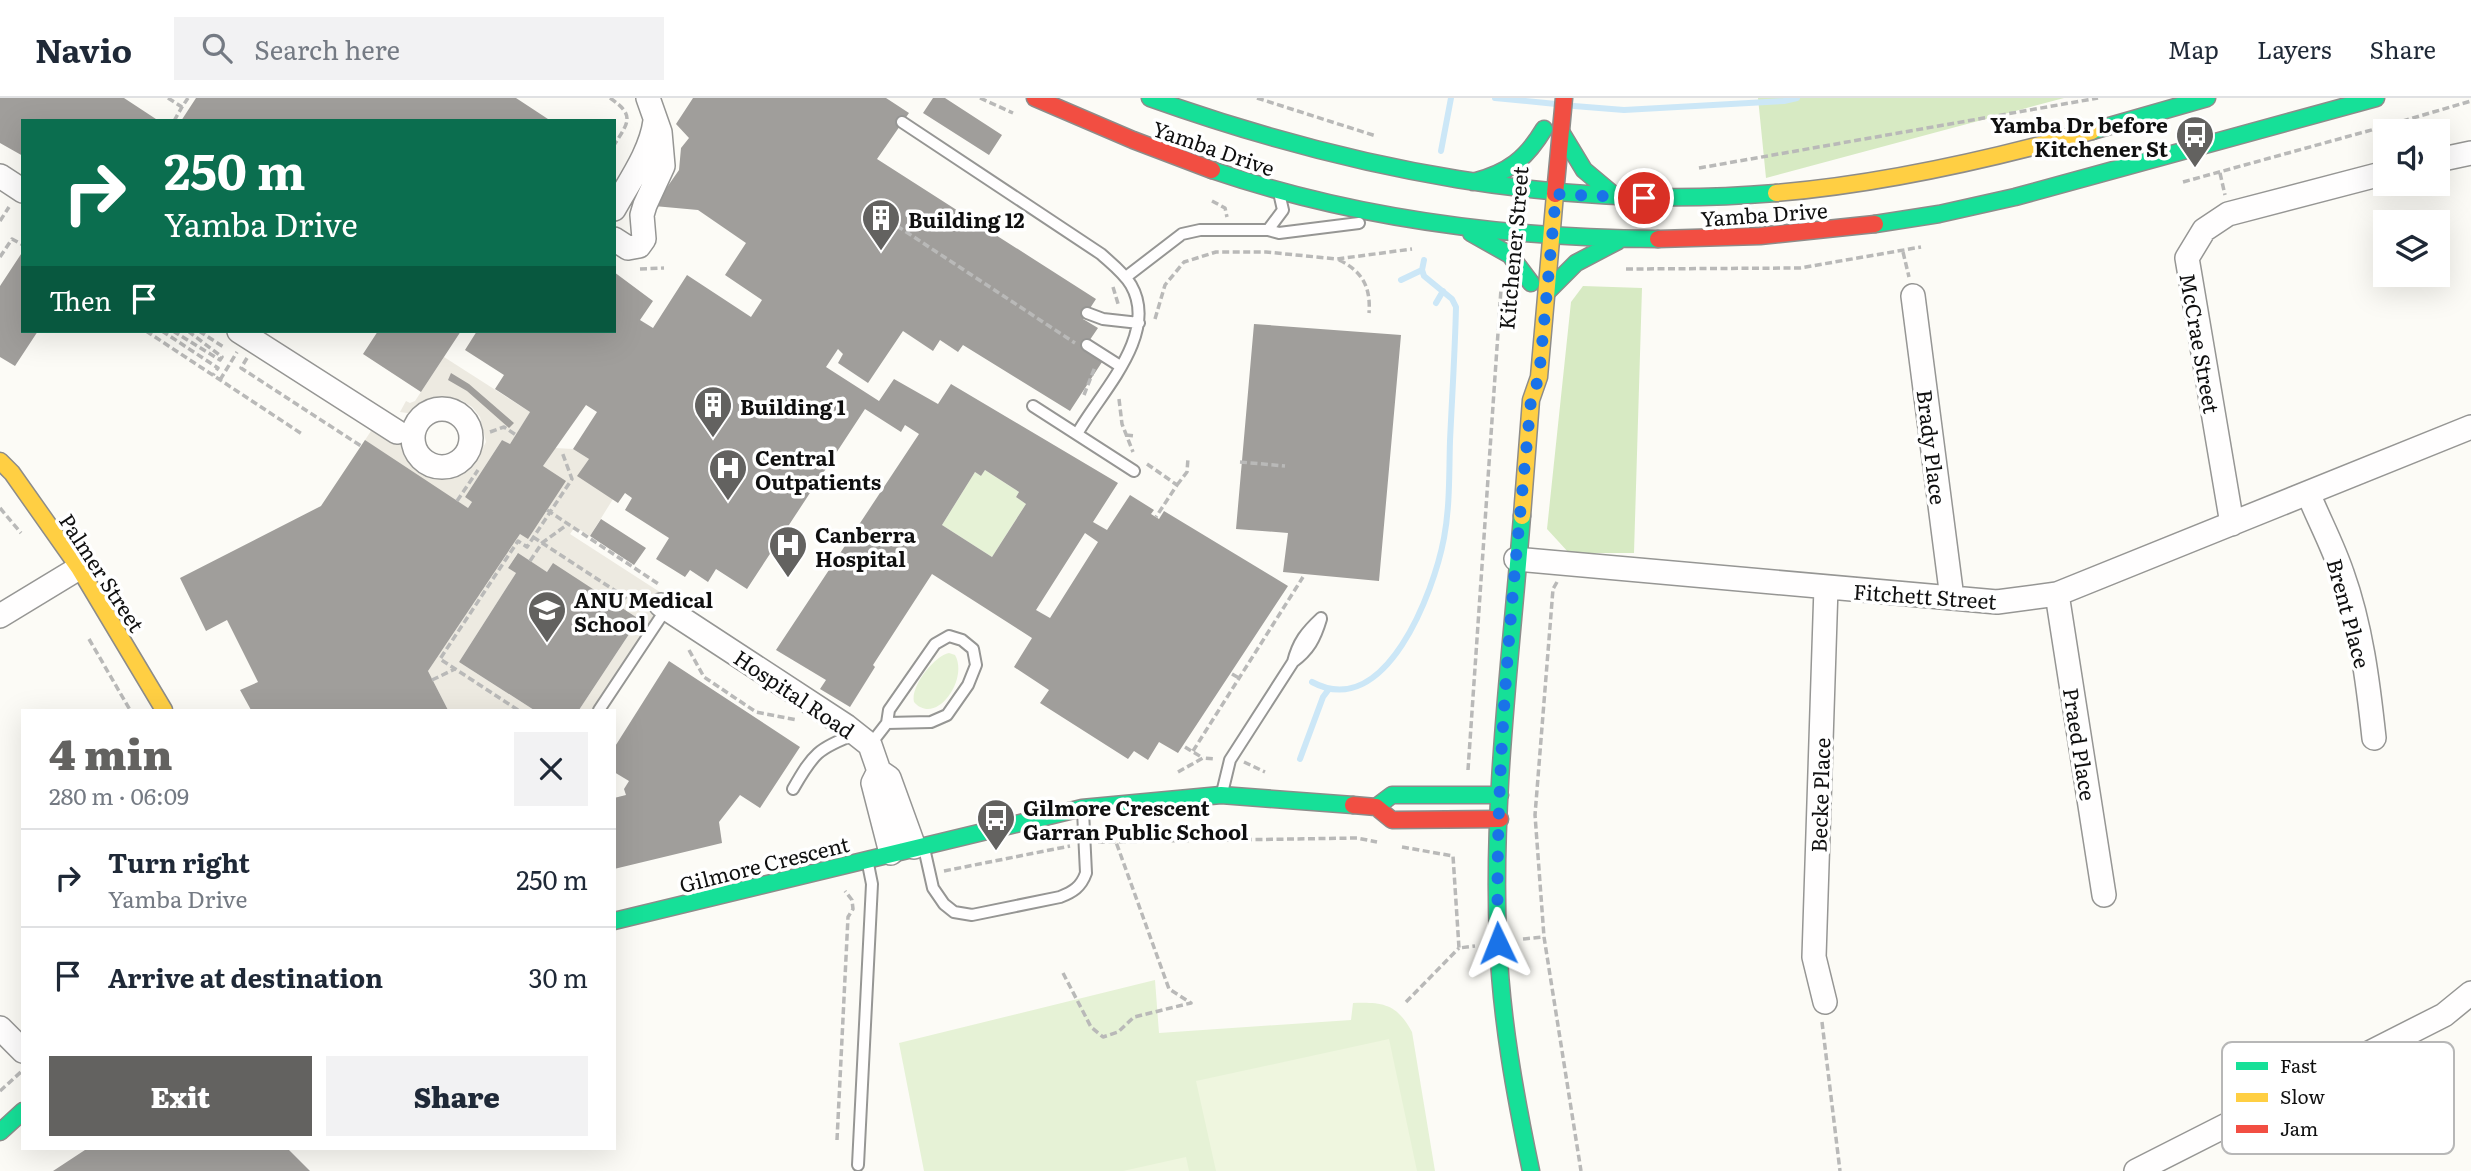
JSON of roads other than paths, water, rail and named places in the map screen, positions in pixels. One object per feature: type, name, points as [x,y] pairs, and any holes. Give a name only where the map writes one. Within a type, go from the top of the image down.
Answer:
[{"type":"main road","name":"Yamba Drive","points":[[1035,98],[1127,139],[1264,186],[1389,217],[1462,228],[1534,245],[1552,236],[1621,239],[1739,238],[1815,232],[1915,219],[2033,193],[2376,98]]},
{"type":"main road","name":"Yamba Drive","points":[[1150,98],[1200,117],[1301,148],[1398,171],[1469,183],[1537,203],[1556,194],[1715,197],[1834,185],[1989,158],[2207,98]]},
{"type":"main road","name":"Kitchener Street","points":[[1531,1171],[1511,1083],[1498,943],[1500,796],[1516,559],[1531,400],[1539,377],[1564,98]]},
{"type":"main road","name":"Kitchener Street","points":[[1462,228],[1510,255],[1530,290],[1545,108]]},
{"type":"main road","points":[[1469,183],[1502,176],[1531,151],[1544,128]]},
{"type":"main road","points":[[1561,132],[1584,170],[1615,196]]},
{"type":"main road","points":[[1547,292],[1576,263],[1621,239]]},
{"type":"main road","name":"Kitchener Street","points":[[1522,376],[1531,400]]},
{"type":"main road","name":"Palmer Street","points":[[0,461],[12,473],[79,568],[163,709]]},
{"type":"main road","name":"Gilmore Crescent","points":[[616,921],[1082,808],[1221,795],[1376,807],[1392,820],[1500,820]]},
{"type":"main road","name":"Gilmore Crescent","points":[[1376,807],[1392,796],[1500,796]]},
{"type":"main road","points":[[0,1132],[21,1113]]},
{"type":"street","points":[[616,240],[628,248],[639,246],[643,242],[642,215],[663,166],[660,132],[648,98]]},
{"type":"street","points":[[616,205],[643,158],[655,121]]},
{"type":"street","points":[[2450,157],[2471,153]]},
{"type":"street","points":[[0,176],[17,197]]},
{"type":"street","name":"McCrae Street","points":[[2232,524],[2187,258],[2204,230],[2228,214],[2373,176]]},
{"type":"street","name":"Brady Place","points":[[1913,296],[1952,598]]},
{"type":"street","points":[[238,342],[397,432],[415,447],[426,462],[444,466],[461,459],[471,443],[468,424],[454,411],[435,409],[397,432]]},
{"type":"street","points":[[415,447],[415,428],[419,420]]},
{"type":"street","name":"Fitchett Street","points":[[1516,559],[1997,602],[2057,594],[2471,428]]},
{"type":"street","name":"Brent Place","points":[[2308,493],[2342,572],[2357,626],[2369,685],[2374,738]]},
{"type":"street","points":[[0,616],[79,568]]},
{"type":"street","name":"Becke Place","points":[[1825,1002],[1814,957],[1826,587]]},
{"type":"street","name":"Praed Place","points":[[2057,594],[2104,895]]},
{"type":"street","name":"Hospital Road","points":[[661,608],[863,740],[879,771],[889,778],[919,846]]},
{"type":"street","name":"Hospital Road","points":[[879,771],[873,783],[891,853]]},
{"type":"street","points":[[2391,1042],[2444,1015],[2471,993]]},
{"type":"street","points":[[0,1028],[21,1049]]},
{"type":"street","points":[[2136,1171],[2222,1127]]},
{"type":"lane","points":[[902,122],[1101,254],[1126,277],[1136,298],[1139,323],[1133,342],[1100,404],[1077,434]]},
{"type":"lane","points":[[1264,186],[1281,198],[1284,205],[1279,218],[1268,230]]},
{"type":"lane","points":[[1126,277],[1174,238],[1189,231],[1268,230],[1279,233],[1389,217]]},
{"type":"lane","points":[[1087,313],[1103,320],[1139,323]]},
{"type":"lane","points":[[1082,345],[1120,366]]},
{"type":"lane","points":[[1033,406],[1134,471]]},
{"type":"lane","points":[[600,709],[661,608]]},
{"type":"lane","points":[[793,789],[810,759],[821,749],[863,740],[887,723],[931,722],[947,715],[968,685],[976,664],[973,649],[949,636],[934,644],[889,710],[887,723]]},
{"type":"lane","points":[[1221,795],[1230,760],[1293,662]]},
{"type":"lane","points":[[919,846],[933,888],[944,904],[954,912],[972,915],[1073,892],[1082,883],[1086,873],[1082,808]]},
{"type":"lane","points":[[858,1165],[872,884],[867,859]]},
{"type":"waterway","points":[[1441,151],[1451,98]]},
{"type":"waterway","points":[[1495,98],[1556,104]]},
{"type":"waterway","points":[[1574,106],[1624,110],[1797,98]]},
{"type":"waterway","points":[[1312,682],[1339,689],[1362,684],[1384,668],[1402,645],[1417,617],[1438,561],[1448,502],[1456,307],[1452,299],[1424,276],[1424,260]]},
{"type":"waterway","points":[[1401,280],[1422,270]]},
{"type":"waterway","points":[[1436,303],[1443,291]]},
{"type":"waterway","points":[[1300,759],[1323,697],[1329,689]]},
{"type":"place","name":"Yamba Dr before Kitchener St","points":[[2195,169]]},
{"type":"place","name":"Building 12","points":[[881,252]]},
{"type":"place","name":"Building 1","points":[[713,439]]},
{"type":"place","name":"Central Outpatients","points":[[728,502]]},
{"type":"place","name":"Canberra Hospital","points":[[788,579]]},
{"type":"place","name":"ANU Medical School","points":[[547,644]]},
{"type":"place","name":"Gilmore Crescent Garran Public School","points":[[996,852]]}]
